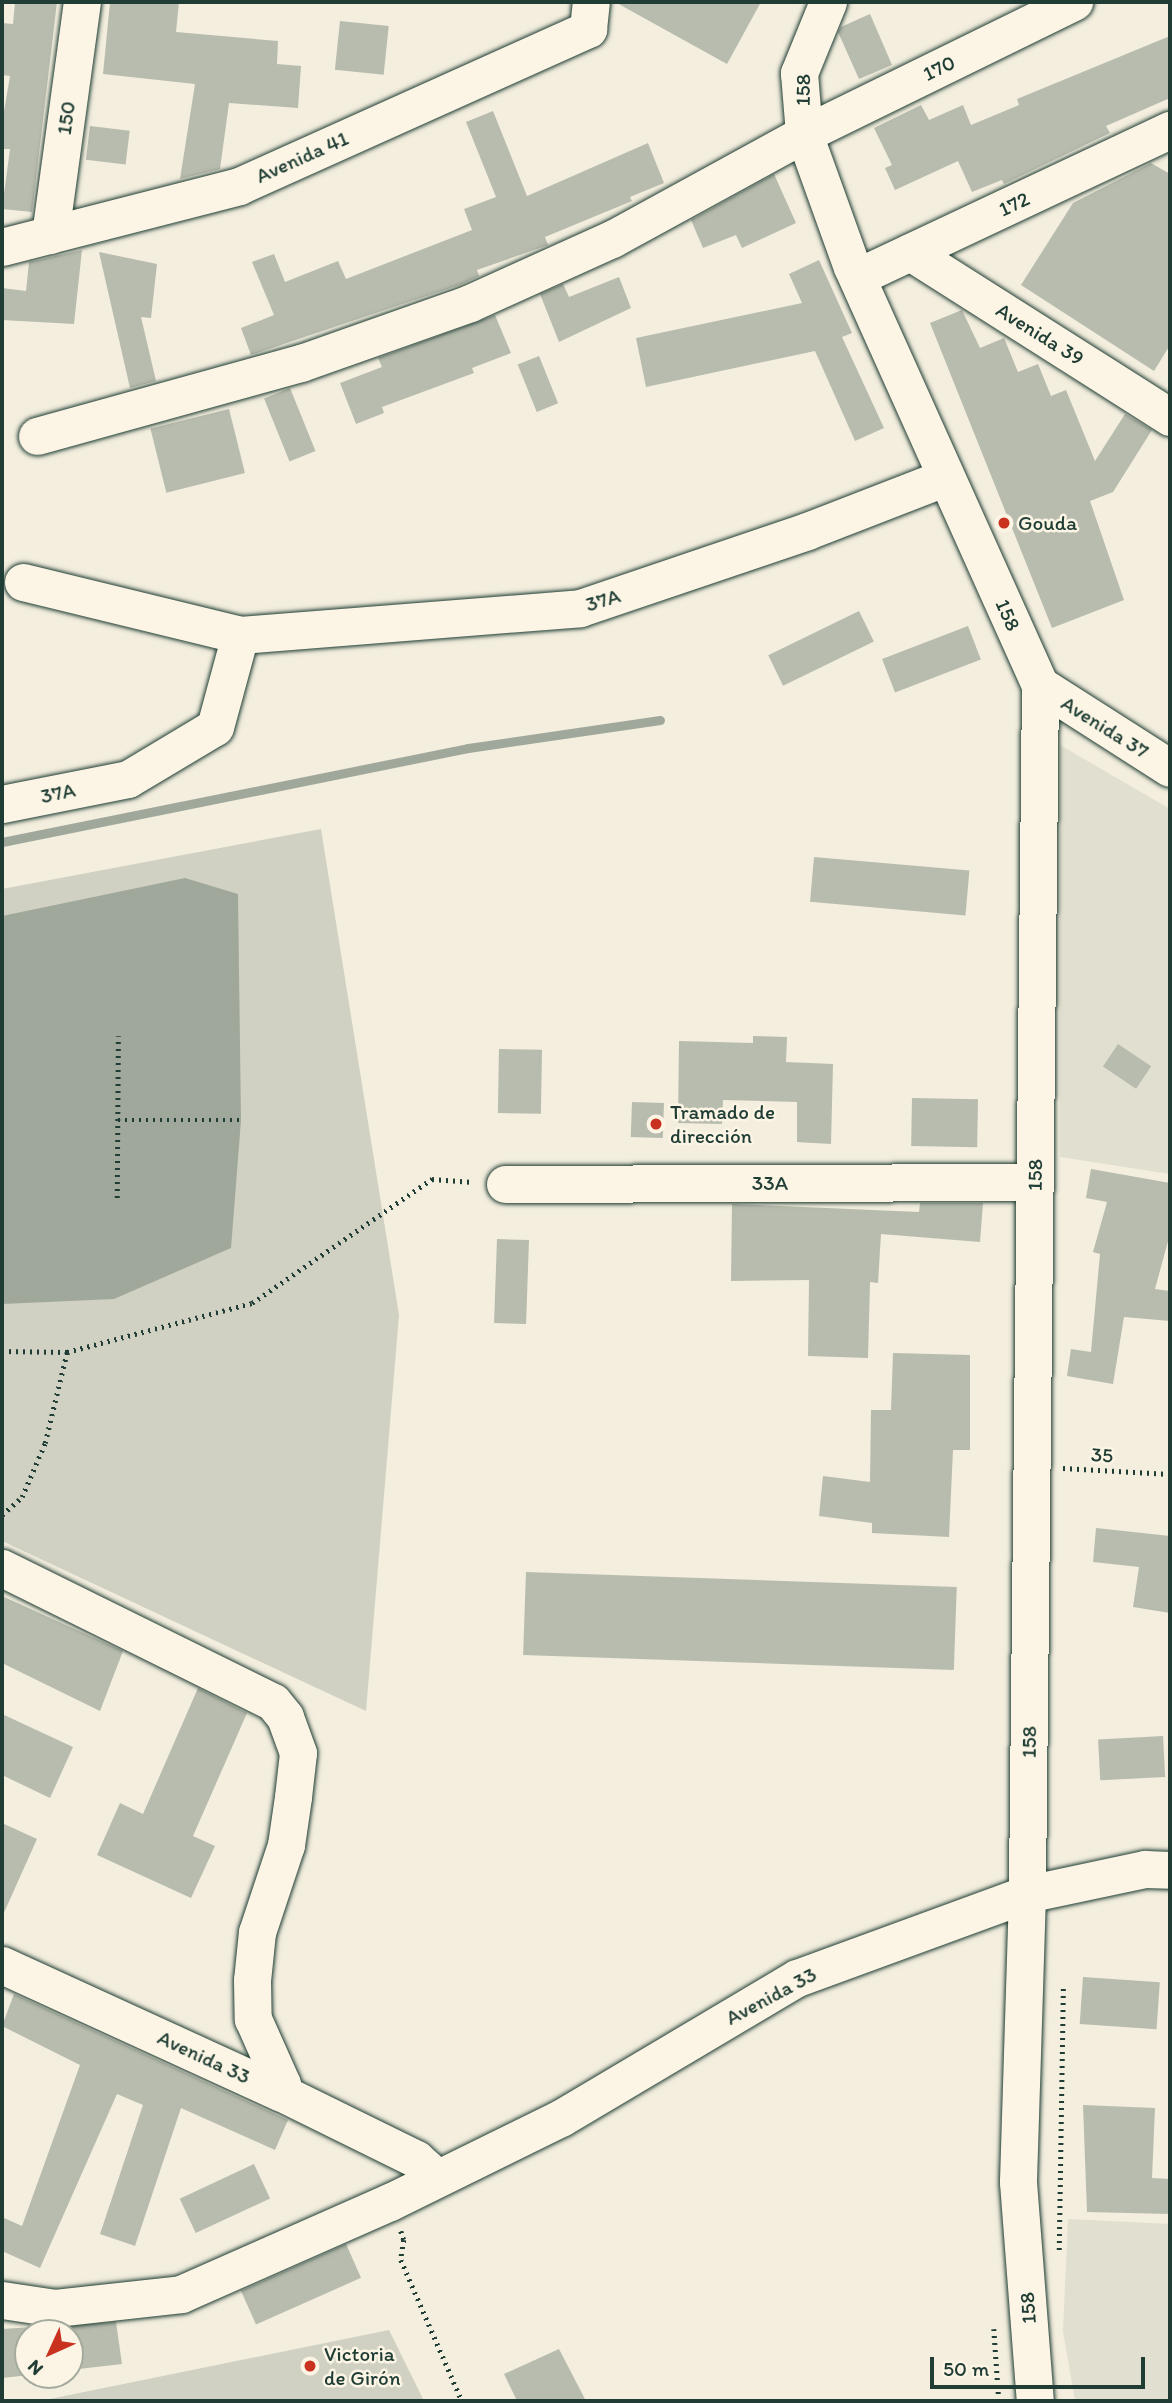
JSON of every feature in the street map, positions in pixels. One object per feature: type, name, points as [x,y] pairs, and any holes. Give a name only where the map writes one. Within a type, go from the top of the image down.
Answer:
[{"type":"street","name":"150","points":[[50,235],[82,2]]},
{"type":"street","name":"158","points":[[828,2],[799,73],[804,134],[857,277],[1040,685],[1027,1894],[1018,2182],[1035,2401]]},
{"type":"street","name":"170","points":[[37,436],[301,363],[470,303],[612,239],[804,134],[1074,2]]},
{"type":"street","name":"Avenida 41","points":[[2,247],[239,186],[589,15]]},
{"type":"street","name":"172","points":[[857,277],[1164,141]]},
{"type":"street","name":"Avenida 39","points":[[910,252],[1170,416]]},
{"type":"street","name":"37A","points":[[23,582],[240,635],[580,608],[807,531],[946,477]]},
{"type":"street","name":"37A","points":[[2,804],[128,779],[215,727],[240,635]]},
{"type":"street","name":"Avenida 37","points":[[1040,685],[1170,768]]},
{"type":"street","name":"33A","points":[[505,1184],[1035,1182]]},
{"type":"street","points":[[2,1567],[273,1702],[294,1733],[298,1753],[286,1845],[257,1932],[252,1980],[253,2019],[282,2084],[280,2092]]},
{"type":"street","name":"Avenida 33","points":[[2,2300],[55,2308],[181,2294],[390,2202],[561,2118],[797,1978],[1027,1894],[1145,1869],[1170,1870]]},
{"type":"street","name":"Avenida 33","points":[[2,1965],[280,2092],[416,2159],[437,2178]]},
{"type":"path","points":[[117,1198],[118,1036]]},
{"type":"path","points":[[118,1120],[241,1120]]},
{"type":"path","points":[[2,1351],[67,1352],[252,1303],[432,1180],[505,1184]]},
{"type":"path","points":[[2,1515],[22,1497],[45,1443],[67,1352]]},
{"type":"path","name":"35","points":[[1032,1466],[1170,1474]]},
{"type":"path","points":[[1058,2260],[1063,1985]]},
{"type":"path","points":[[390,2202],[404,2240],[401,2260],[462,2401]]},
{"type":"shaded area","points":[[1060,745],[1170,809],[1170,1174],[1060,1157]]},
{"type":"shaded area","points":[[321,829],[399,1315],[366,1711],[2,1541],[2,889]]},
{"type":"shaded area","points":[[185,878],[238,894],[241,1120],[231,1248],[114,1299],[2,1304],[2,916]]},
{"type":"shaded area","points":[[1068,2219],[1170,2224],[1170,2401],[1075,2401],[1063,2331]]},
{"type":"shaded area","name":"Victoria de Girón","points":[[389,2330],[424,2401],[40,2401]]},
{"type":"building","points":[[15,2],[57,2],[32,212],[2,209],[10,149],[2,149],[2,123],[10,76],[2,75],[2,23],[13,24]]},
{"type":"building","points":[[110,2],[179,2],[176,32],[278,41],[277,64],[301,66],[298,108],[229,103],[220,169],[180,179],[195,84],[103,74]]},
{"type":"building","points":[[615,2],[761,2],[727,64]]},
{"type":"building","points":[[870,14],[892,65],[859,79],[838,32],[841,27]]},
{"type":"building","points":[[340,21],[389,26],[384,75],[335,70]]},
{"type":"building","points":[[1170,36],[1170,98],[1106,126],[1110,133],[1004,184],[1002,180],[972,192],[958,161],[895,190],[885,168],[892,165],[874,128],[921,105],[929,120],[963,105],[971,125],[1019,105],[1017,99]]},
{"type":"building","points":[[493,111],[527,196],[648,143],[664,183],[630,197],[632,201],[545,237],[548,245],[477,270],[479,276],[462,284],[251,355],[241,328],[274,315],[252,262],[274,254],[285,282],[338,261],[346,279],[472,230],[464,209],[496,197],[466,122]]},
{"type":"building","points":[[90,126],[130,131],[126,165],[86,160]]},
{"type":"building","points":[[1151,163],[1170,174],[1170,345],[1154,371],[1021,285],[1073,203]]},
{"type":"building","points":[[774,174],[796,223],[742,248],[736,235],[703,248],[691,220]]},
{"type":"building","points":[[82,250],[74,324],[2,320],[2,288],[26,291],[29,262]]},
{"type":"building","points":[[99,252],[157,264],[151,318],[141,317],[156,381],[130,388]]},
{"type":"building","points":[[819,260],[852,333],[842,337],[884,428],[855,441],[815,351],[646,387],[636,338],[802,303],[789,274]]},
{"type":"building","points":[[619,277],[631,308],[559,342],[540,294],[563,284],[569,297]]},
{"type":"building","points":[[962,310],[980,348],[1004,338],[1018,372],[1038,364],[1051,396],[1066,390],[1095,461],[1125,414],[1152,430],[1113,492],[1090,501],[1124,600],[1052,628],[930,323]]},
{"type":"building","points":[[495,315],[511,353],[472,368],[474,373],[382,407],[384,413],[356,424],[340,383],[382,367],[378,358]]},
{"type":"building","points":[[539,356],[558,403],[537,412],[518,365]]},
{"type":"building","points":[[290,388],[315,451],[290,462],[264,398]]},
{"type":"building","points":[[229,409],[245,473],[166,493],[150,429]]},
{"type":"building","points":[[859,611],[874,642],[783,686],[768,655]]},
{"type":"building","points":[[968,626],[981,660],[895,693],[882,659]]},
{"type":"building","points":[[814,857],[969,871],[965,915],[810,902]]},
{"type":"building","points":[[753,1036],[787,1037],[786,1062],[833,1064],[831,1144],[797,1142],[797,1102],[723,1100],[722,1124],[678,1123],[679,1041],[753,1043]]},
{"type":"building","points":[[1118,1044],[1151,1066],[1136,1089],[1103,1066]]},
{"type":"building","points":[[499,1049],[542,1050],[541,1114],[498,1113]]},
{"type":"building","points":[[912,1098],[978,1099],[977,1147],[911,1146]]},
{"type":"building","points":[[632,1102],[664,1103],[663,1138],[631,1137]]},
{"type":"building","points":[[1091,1169],[1170,1183],[1170,1234],[1155,1289],[1170,1291],[1170,1321],[1124,1317],[1113,1384],[1067,1376],[1071,1349],[1091,1352],[1100,1254],[1093,1252],[1107,1202],[1086,1198]]},
{"type":"building","points":[[920,1203],[983,1203],[980,1242],[881,1234],[878,1283],[870,1282],[868,1358],[808,1356],[809,1280],[731,1281],[732,1204],[919,1212]]},
{"type":"building","points":[[497,1239],[529,1240],[526,1324],[494,1323]]},
{"type":"building","points":[[893,1353],[970,1355],[970,1450],[953,1450],[949,1537],[872,1533],[872,1523],[819,1516],[823,1476],[870,1482],[871,1410],[891,1410]]},
{"type":"building","points":[[1096,1528],[1170,1536],[1170,1613],[1133,1607],[1139,1567],[1093,1562]]},
{"type":"building","points":[[526,1572],[957,1587],[954,1670],[523,1655]]},
{"type":"building","points":[[2,1596],[123,1651],[100,1711],[2,1663]]},
{"type":"building","points":[[198,1688],[247,1713],[193,1836],[215,1846],[191,1898],[97,1855],[120,1803],[143,1814]]},
{"type":"building","points":[[2,1714],[73,1747],[50,1798],[2,1775]]},
{"type":"building","points":[[1163,1736],[1165,1777],[1100,1780],[1098,1739]]},
{"type":"building","points":[[2,1823],[37,1839],[2,1917]]},
{"type":"building","points":[[1083,1977],[1160,1982],[1157,2029],[1080,2024]]},
{"type":"building","points":[[14,1994],[288,2120],[275,2150],[181,2108],[135,2246],[100,2234],[143,2105],[117,2094],[40,2268],[2,2251],[2,2217],[22,2226],[80,2065],[2,2026]]},
{"type":"building","points":[[1083,2105],[1155,2108],[1152,2178],[1170,2179],[1170,2214],[1087,2212]]},
{"type":"building","points":[[254,2164],[270,2198],[196,2233],[180,2199]]},
{"type":"building","points":[[346,2244],[361,2278],[256,2325],[241,2291]]},
{"type":"building","points":[[116,2322],[122,2364],[84,2368],[84,2324]]},
{"type":"building","points":[[14,2328],[14,2377],[2,2378],[2,2329]]},
{"type":"building","points":[[559,2349],[586,2401],[517,2401],[504,2374]]},
{"type":"waterway","points":[[2,842],[468,748],[660,720]]},
{"type":"place","name":"Gouda","points":[[1004,523]]},
{"type":"place","name":"Tramado de dirección","points":[[656,1124]]},
{"type":"place","name":"Victoria de Girón","points":[[310,2366]]}]
